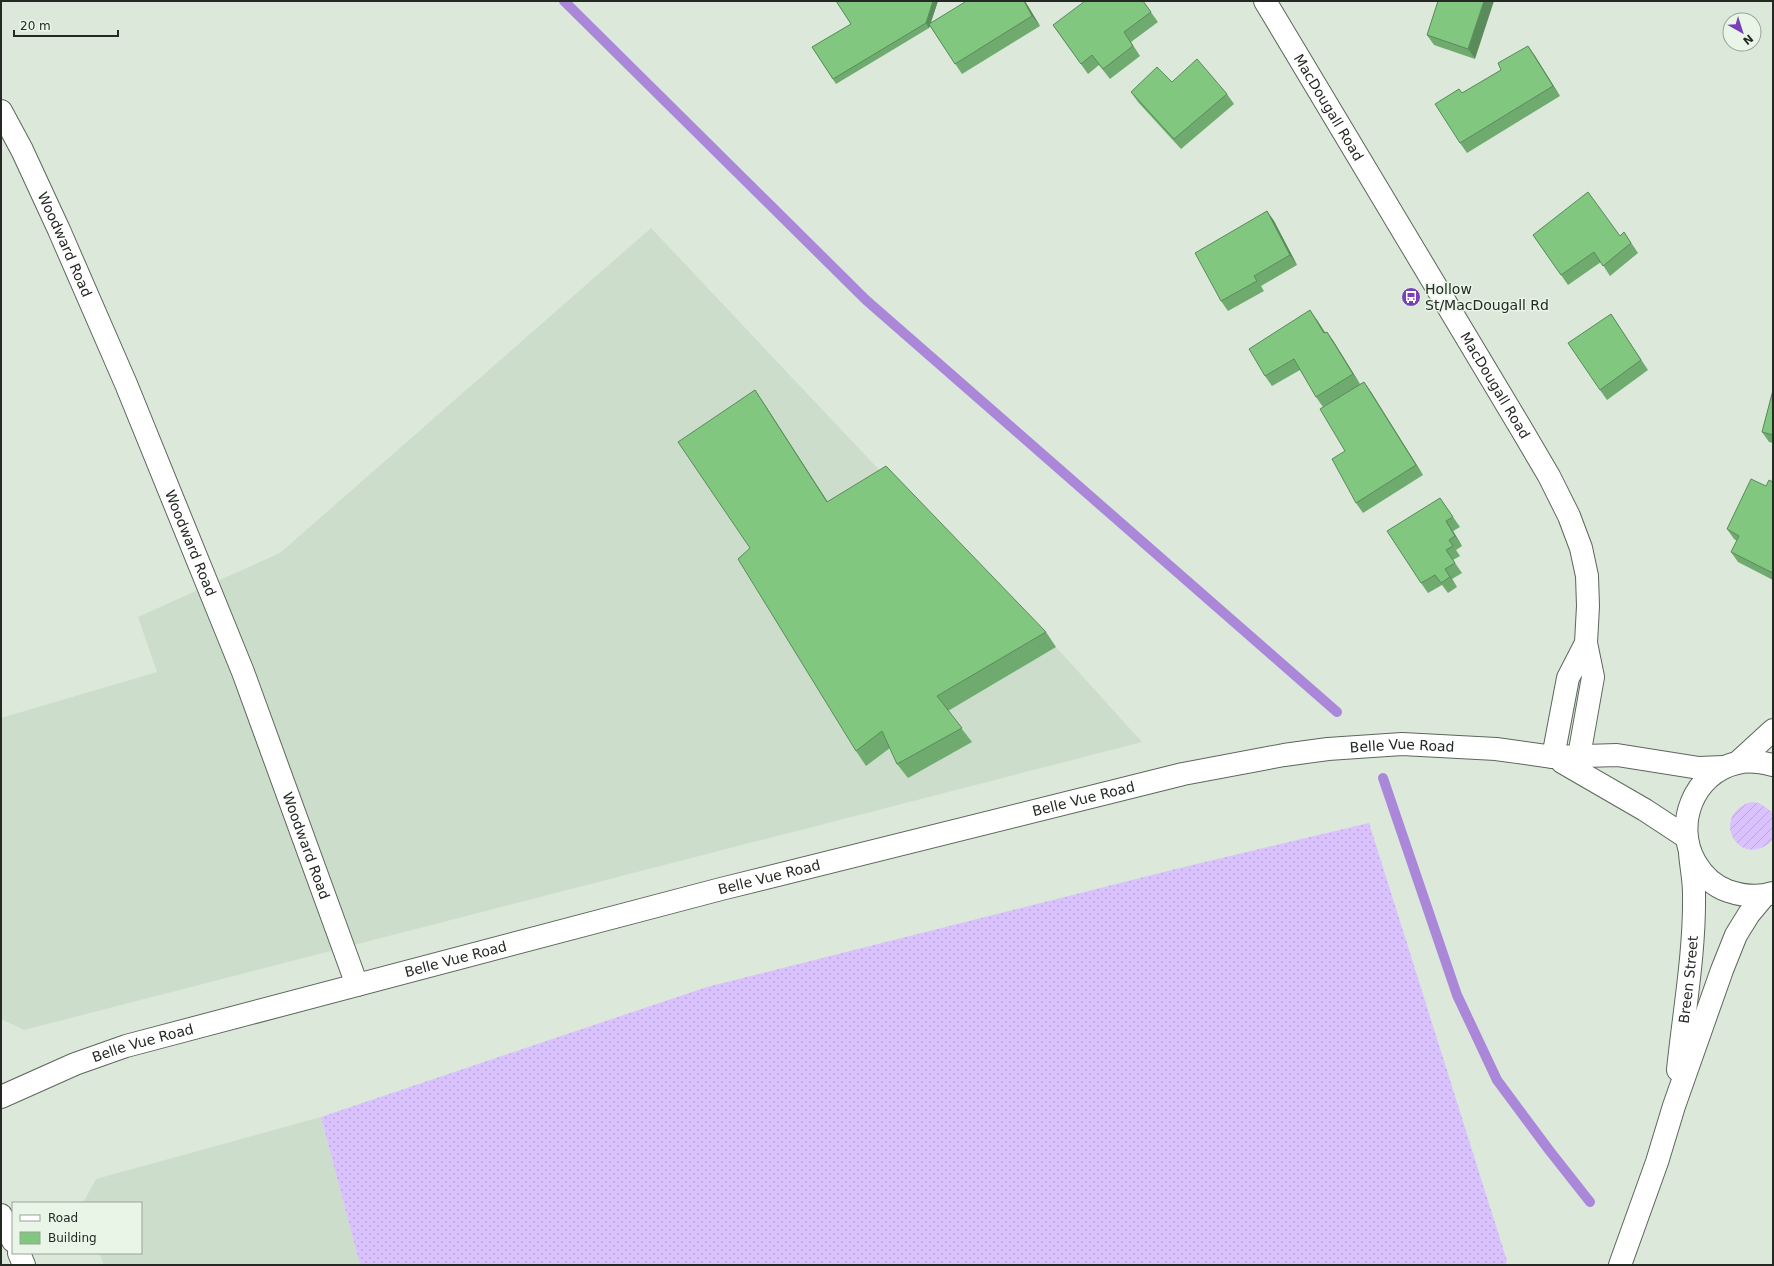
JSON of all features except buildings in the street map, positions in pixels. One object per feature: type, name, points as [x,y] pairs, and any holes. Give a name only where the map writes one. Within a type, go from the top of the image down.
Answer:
[{"type":"street","name":"MacDougall Road","points":[[1265,1],[1523,432],[1569,516],[1581,548],[1587,576],[1588,606],[1586,643],[1593,677],[1577,762]]},
{"type":"street","name":"Woodward Road","points":[[1,111],[22,150],[59,230],[126,384],[243,672],[357,985]]},
{"type":"street","name":"MacDougall Road","points":[[1552,756],[1568,678],[1586,643]]},
{"type":"street","name":"Breen Street","points":[[1674,1106],[1694,922],[1694,891],[1686,816],[1694,796],[1707,780],[1731,765],[1773,730]]},
{"type":"street","name":"Belle Vue Road","points":[[1,1097],[75,1064],[126,1046],[357,985],[736,886],[1184,774],[1235,763],[1328,749],[1402,744],[1496,749],[1552,756],[1577,762],[1644,810],[1688,845]]},
{"type":"street","points":[[1577,762],[1617,755],[1700,768],[1760,762],[1773,765]]},
{"type":"street","points":[[1688,845],[1701,873],[1719,888],[1741,896],[1768,895]]},
{"type":"street","name":"Breen Street","points":[[1620,1265],[1657,1162],[1674,1106],[1722,970],[1736,935],[1749,914],[1768,895]]},
{"type":"street","points":[[1,1215],[12,1238]]},
{"type":"street","points":[[19,1254],[24,1265]]},
{"type":"shaded area","points":[[651,228],[884,475],[896,480],[1056,647],[1142,742],[24,1030],[1,1019],[1,718],[157,672],[138,617],[280,553]]},
{"type":"shaded area","points":[[1751,802],[1759,803],[1772,812],[1773,838],[1770,843],[1765,846],[1751,850],[1742,847],[1736,841],[1731,834],[1730,825],[1733,816],[1739,808]]},
{"type":"shaded area","points":[[1369,823],[1507,1261],[1505,1265],[360,1265],[321,1117],[707,987],[1176,869]]},
{"type":"shaded area","points":[[321,1117],[360,1265],[104,1265],[99,1254],[142,1254],[142,1202],[84,1202],[96,1179]]},
{"type":"waterway","points":[[564,1],[866,300],[1337,712]]},
{"type":"waterway","points":[[1383,778],[1457,995],[1497,1080],[1590,1202]]},
{"type":"place","name":"Hollow St/MacDougall Rd","points":[[1411,297]]}]
